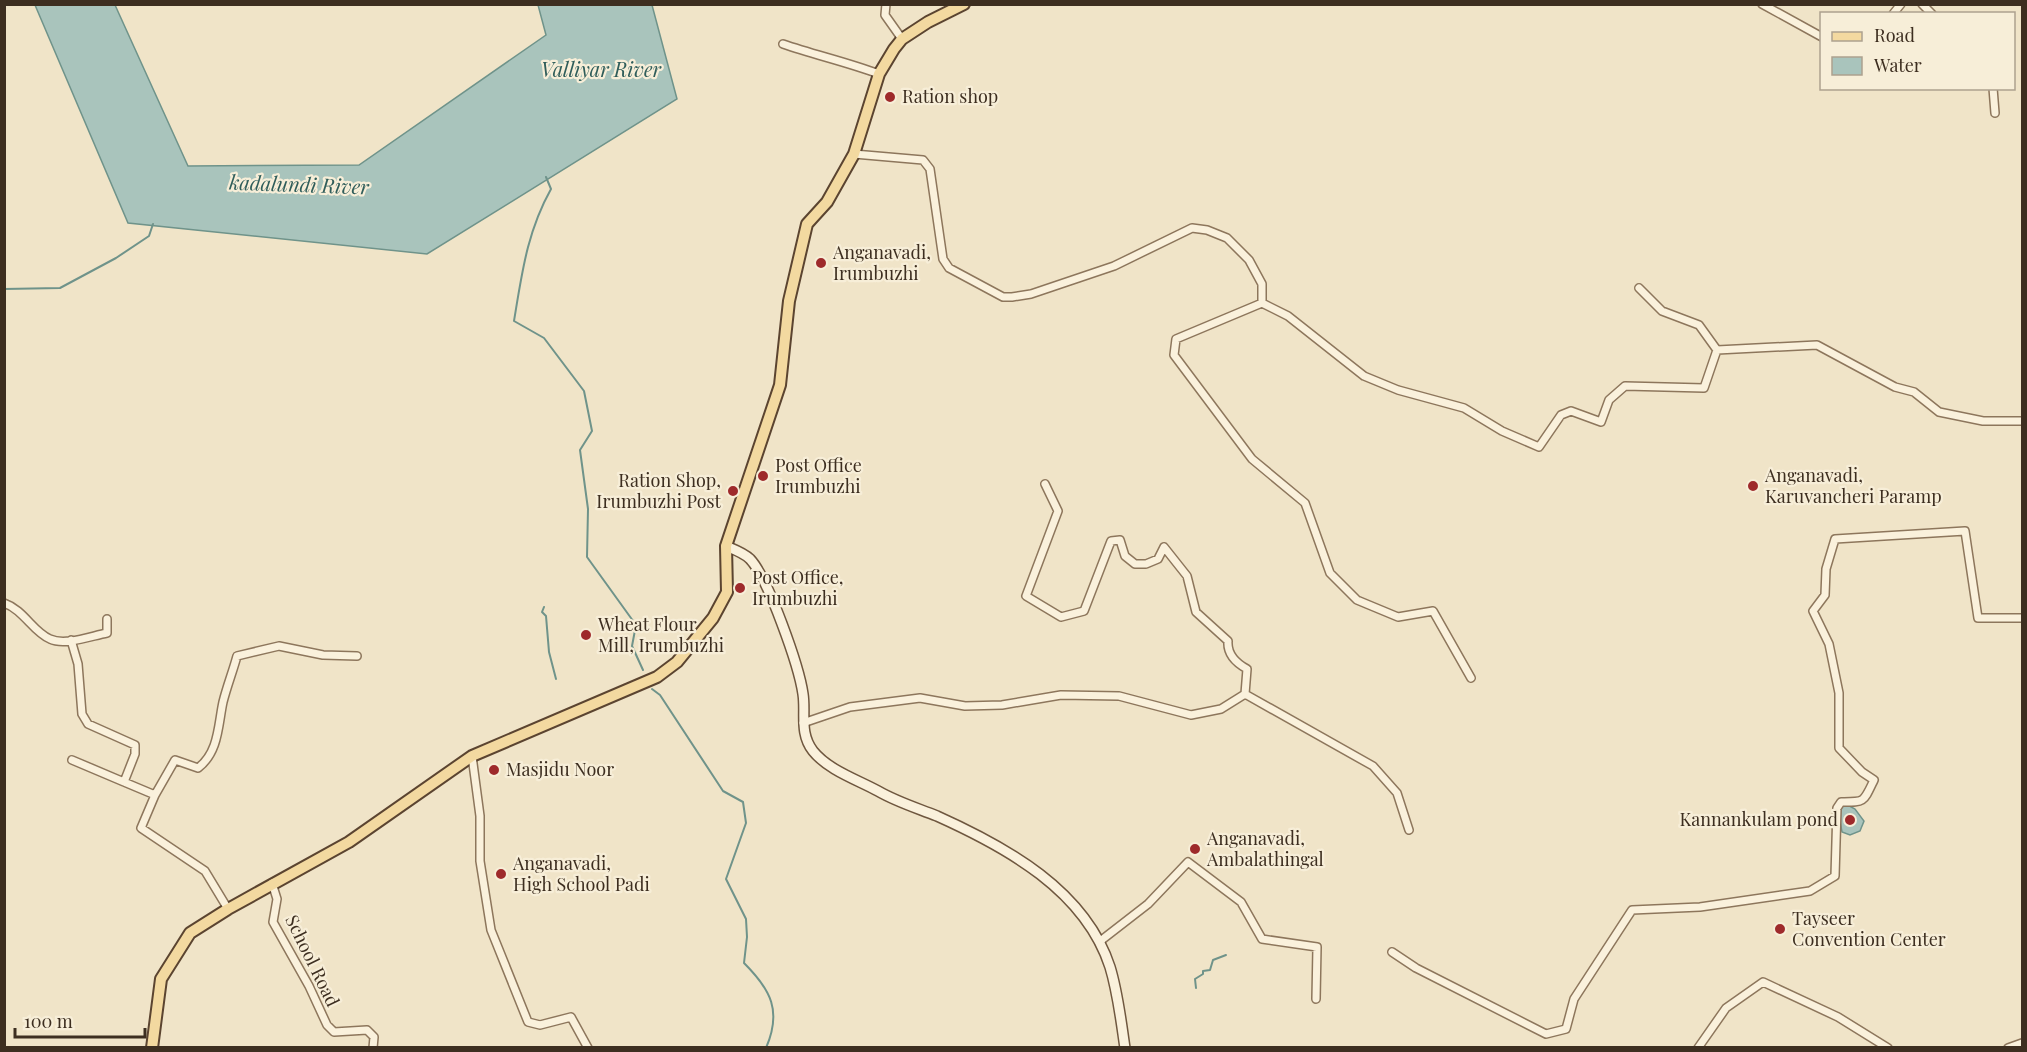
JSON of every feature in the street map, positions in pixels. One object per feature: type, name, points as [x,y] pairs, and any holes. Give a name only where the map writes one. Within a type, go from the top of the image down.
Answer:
[{"type":"main road","points":[[152,1047],[161,979],[190,933],[380,822],[430,783],[472,756],[558,717],[641,685],[677,662],[713,618],[727,592],[726,546],[780,385],[789,301],[807,224],[827,202],[854,154],[879,74],[902,39],[928,21],[964,4]]},
{"type":"main road","points":[[726,546],[750,558],[777,610],[803,695],[803,723],[812,750],[834,768],[897,802],[936,816],[1000,846],[1051,883],[1082,915],[1099,942],[1109,965],[1117,995],[1125,1047]]},
{"type":"street","points":[[886,4],[885,15],[902,39]]},
{"type":"street","points":[[1762,4],[1820,36]]},
{"type":"street","points":[[783,44],[836,58],[879,74]]},
{"type":"street","points":[[1993,90],[1995,113]]},
{"type":"street","points":[[854,154],[896,155],[923,160],[930,169],[943,259],[949,268],[1003,297],[1031,294],[1114,266],[1192,228],[1207,230],[1227,238],[1250,260],[1262,284],[1262,303]]},
{"type":"street","points":[[1639,288],[1662,311],[1699,325],[1717,350]]},
{"type":"street","points":[[1471,678],[1446,630],[1433,611],[1398,617],[1384,613],[1357,600],[1330,573],[1305,503],[1251,459],[1174,355],[1176,339],[1262,303],[1288,316],[1364,376],[1398,390],[1464,408],[1502,431],[1539,447],[1561,415],[1571,411],[1601,422],[1610,400],[1624,386],[1704,388],[1717,350]]},
{"type":"street","points":[[1717,350],[1817,345],[1895,387],[1914,392],[1939,412],[1983,421],[2022,421]]},
{"type":"street","points":[[1045,484],[1058,511],[1026,596],[1061,617],[1084,611],[1111,541],[1120,540],[1125,556],[1135,564],[1146,564],[1158,559],[1164,547],[1187,576],[1196,612],[1228,641],[1227,649],[1238,664],[1247,669],[1245,694]]},
{"type":"street","points":[[1392,952],[1426,974],[1546,1034],[1566,1029],[1574,999],[1632,910],[1700,907],[1810,891],[1835,876],[1837,808],[1841,801],[1860,803],[1865,799],[1874,780],[1862,772],[1839,748],[1839,693],[1829,644],[1812,611],[1825,595],[1826,569],[1834,539],[1965,531],[1978,618],[2022,618]]},
{"type":"street","points":[[4,603],[15,607],[49,639],[71,640],[107,633],[107,619]]},
{"type":"street","points":[[71,640],[78,664],[82,714],[88,724],[135,745],[135,754],[124,782]]},
{"type":"street","points":[[228,909],[205,871],[141,828],[155,795],[175,760],[198,768],[207,761],[218,734],[223,704],[237,656],[279,646],[323,655],[357,656]]},
{"type":"street","points":[[803,723],[850,707],[920,698],[965,706],[1002,705],[1061,695],[1119,696],[1191,715],[1221,710],[1245,694]]},
{"type":"street","points":[[1245,694],[1373,766],[1397,793],[1409,830]]},
{"type":"street","points":[[472,756],[480,816],[480,861],[491,930],[522,1010],[528,1022],[540,1025],[571,1017],[588,1047]]},
{"type":"street","points":[[72,760],[155,795]]},
{"type":"street","points":[[1099,942],[1148,904],[1188,862],[1241,902],[1262,939],[1317,947],[1316,999]]},
{"type":"street","name":"School Road","points":[[272,884],[277,899],[273,922],[309,986],[327,1025],[334,1032],[367,1030],[374,1037],[374,1047]]},
{"type":"street","points":[[1698,1047],[1726,1008],[1763,982],[1838,1017],[1888,1047]]},
{"type":"street","points":[[2008,1047],[2022,1043]]},
{"type":"water","name":"Valliyar River","points":[[35,5],[115,5],[188,166],[359,165],[546,35],[538,5],[652,5],[677,99],[427,254],[128,223]]},
{"type":"water","points":[[1844,803],[1855,809],[1864,821],[1860,831],[1850,835],[1842,832],[1838,811]]},
{"type":"waterway","points":[[546,177],[551,189],[531,237],[514,321],[544,338],[584,391],[592,431],[580,450],[588,509],[587,557],[636,625],[632,646],[643,670]]},
{"type":"waterway","points":[[4,289],[60,288],[116,258],[149,236],[153,224]]},
{"type":"waterway","points":[[544,607],[542,612],[546,616],[549,652],[556,679]]},
{"type":"waterway","points":[[652,689],[660,695],[723,791],[743,802],[746,823],[726,879],[746,919],[747,937],[744,963],[761,982],[771,1002],[773,1023],[766,1048]]},
{"type":"waterway","points":[[1196,988],[1195,979],[1203,974],[1203,971],[1210,970],[1213,960],[1226,955]]},
{"type":"place","name":"Ration shop","points":[[890,97]]},
{"type":"place","name":"Anganavadi, Irumbuzhi","points":[[821,263]]},
{"type":"place","name":"Post Office Irumbuzhi","points":[[763,476]]},
{"type":"place","name":"Anganavadi, Karuvancheri Paramp","points":[[1753,486]]},
{"type":"place","name":"Ration Shop, Irumbuzhi Post","points":[[733,491]]},
{"type":"place","name":"Post Office, Irumbuzhi","points":[[740,588]]},
{"type":"place","name":"Wheat Flour Mill, Irumbuzhi","points":[[586,635]]},
{"type":"place","name":"Masjidu Noor","points":[[494,770]]},
{"type":"place","name":"Kannankulam pond","points":[[1850,820]]},
{"type":"place","name":"Anganavadi, Ambalathingal","points":[[1195,849]]},
{"type":"place","name":"Anganavadi, High School Padi","points":[[501,874]]},
{"type":"place","name":"Tayseer Convention Center","points":[[1780,929]]},
{"type":"water label","name":"kadalundi River","points":[[299,185]]}]
